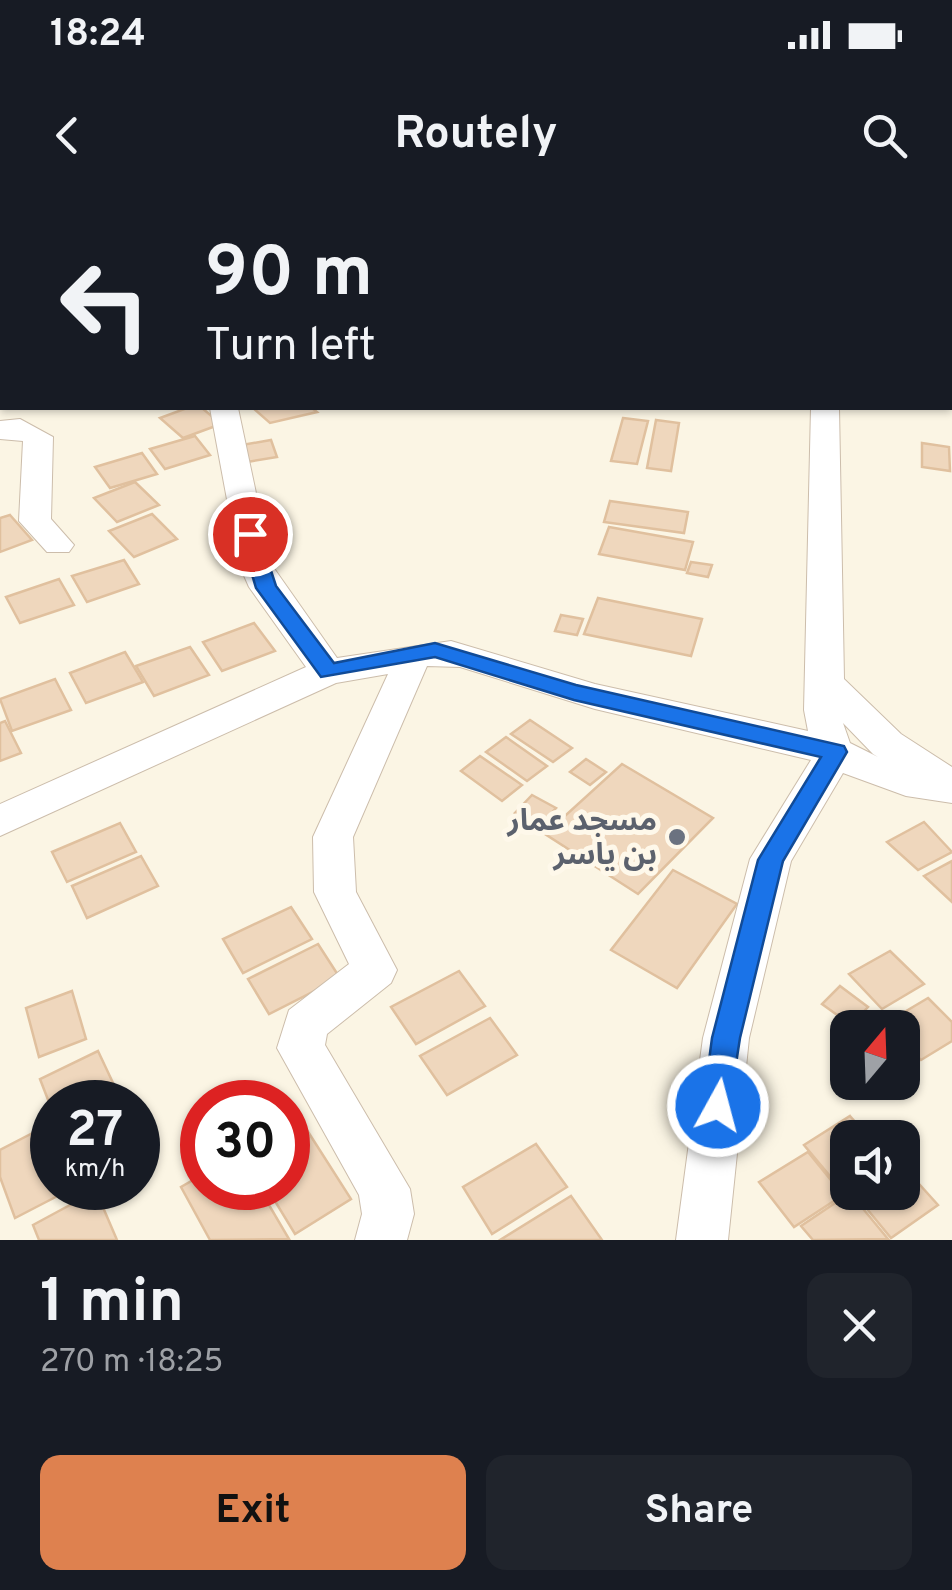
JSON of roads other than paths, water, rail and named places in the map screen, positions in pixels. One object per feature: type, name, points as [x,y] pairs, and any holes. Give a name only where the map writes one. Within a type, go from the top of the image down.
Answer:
[{"type":"street","points":[[224,410],[255,564],[266,588],[328,672]]},
{"type":"street","points":[[825,410],[826,683],[822,727],[836,752]]},
{"type":"street","points":[[0,430],[20,428],[38,437],[35,521],[58,545]]},
{"type":"street","points":[[0,821],[328,672],[413,658],[435,650],[574,692],[836,752],[868,770],[914,786],[952,787]]},
{"type":"street","points":[[381,1240],[388,1214],[384,1189],[300,1048],[306,1024],[375,970],[335,892],[333,838],[413,658]]},
{"type":"street","points":[[826,683],[887,744],[952,787]]},
{"type":"street","points":[[702,1240],[726,1038],[771,860],[836,752]]},
{"type":"place","name":"مسجد عمار بن ياسر","points":[[677,837]]}]
